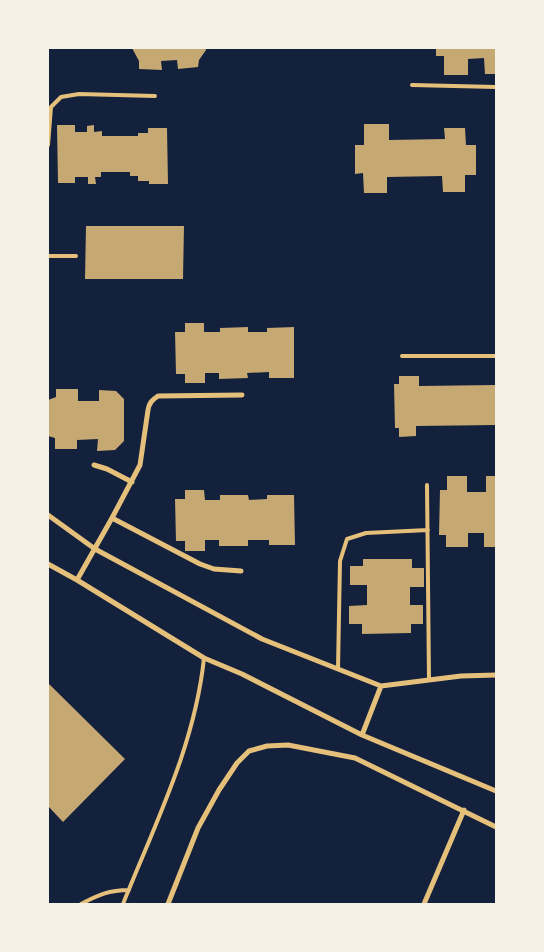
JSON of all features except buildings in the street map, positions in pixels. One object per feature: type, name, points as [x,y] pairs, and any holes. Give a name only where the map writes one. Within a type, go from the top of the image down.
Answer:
[{"type":"street","points":[[77,580],[140,465],[149,404],[158,396],[242,395]]},
{"type":"street","points":[[94,464],[132,482]]},
{"type":"street","points":[[48,515],[95,549],[262,639],[382,686],[429,679],[496,675]]},
{"type":"street","points":[[112,518],[200,564],[214,569],[241,571]]},
{"type":"street","points":[[48,564],[204,658],[242,674],[362,735],[496,791]]},
{"type":"street","points":[[362,735],[382,686]]},
{"type":"street","points":[[168,904],[198,828],[219,790],[237,763],[250,751],[267,746],[288,744],[355,758],[496,826]]},
{"type":"street","points":[[424,904],[464,810]]},
{"type":"lane","points":[[412,85],[496,87]]},
{"type":"lane","points":[[48,145],[51,107],[61,97],[94,94],[155,96]]},
{"type":"lane","points":[[48,256],[76,256]]},
{"type":"lane","points":[[402,356],[496,356]]},
{"type":"lane","points":[[427,485],[429,679]]},
{"type":"lane","points":[[338,668],[340,561],[347,539],[366,533],[428,530]]},
{"type":"lane","points":[[124,904],[171,788],[186,742],[198,700],[204,658]]},
{"type":"lane","points":[[81,904],[95,896],[112,890],[129,890]]}]
